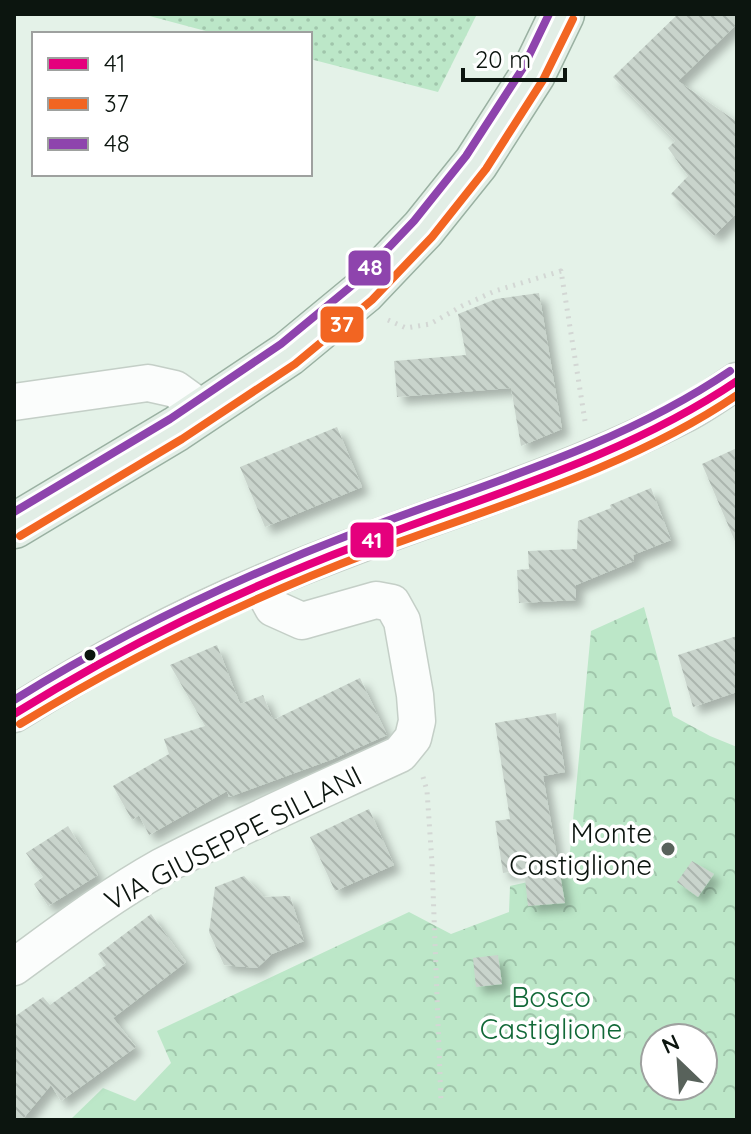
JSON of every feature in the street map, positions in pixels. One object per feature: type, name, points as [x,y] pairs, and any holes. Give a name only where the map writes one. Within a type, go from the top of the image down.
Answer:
[{"type":"main road","points":[[14,526],[176,429],[288,354],[363,292],[423,229],[476,163],[533,74],[562,14]]},
{"type":"street","points":[[14,714],[166,628],[260,584],[610,450],[683,415],[737,381]]},
{"type":"street","points":[[14,402],[148,383],[175,389],[204,410]]},
{"type":"street","points":[[260,584],[273,608],[302,621],[376,600],[392,603],[402,621],[415,695],[417,721],[413,738]]},
{"type":"street","name":"VIA GIUSEPPE SILLANI","points":[[14,967],[99,905],[160,868],[400,754],[413,738]]},
{"type":"path","points":[[363,292],[387,319],[406,328],[430,324],[495,291],[561,271],[585,426]]},
{"type":"path","points":[[413,738],[427,791],[441,1102]]},
{"type":"green space","points":[[142,14],[477,14],[438,92],[312,60],[312,32],[210,32]]},
{"type":"green space","name":"Bosco Castiglione","points":[[644,607],[673,716],[737,747],[737,1120],[70,1120],[103,1088],[135,1101],[171,1063],[157,1031],[409,912],[451,934],[509,912],[510,886],[568,873],[591,631]]},
{"type":"building","points":[[678,14],[737,14],[737,24],[678,81],[737,122],[737,213],[714,236],[671,194],[688,176],[668,148],[675,141],[613,77]]},
{"type":"building","points":[[539,293],[562,429],[521,446],[511,388],[397,397],[394,361],[466,355],[458,314],[496,299]]},
{"type":"building","points":[[337,427],[362,487],[265,527],[240,467]]},
{"type":"building","points":[[737,448],[737,546],[702,464]]},
{"type":"building","points":[[651,488],[671,540],[633,555],[634,561],[576,585],[576,600],[519,603],[517,570],[529,569],[528,551],[577,549],[578,521]]},
{"type":"building","points":[[737,636],[737,692],[693,707],[678,655]]},
{"type":"building","points":[[217,645],[240,704],[263,695],[273,720],[360,678],[387,735],[333,759],[229,797],[227,791],[149,835],[139,815],[132,820],[113,786],[169,754],[164,739],[205,726],[170,665]]},
{"type":"building","points":[[556,713],[565,772],[543,776],[565,903],[528,906],[524,870],[503,873],[495,821],[510,819],[495,723]]},
{"type":"building","points":[[369,809],[394,865],[335,891],[310,837]]},
{"type":"building","points":[[68,826],[98,875],[48,906],[34,884],[43,877],[26,853]]},
{"type":"building","points":[[692,861],[714,874],[698,897],[677,882]]},
{"type":"building","points":[[244,876],[264,897],[290,896],[304,941],[272,954],[257,968],[224,965],[209,932],[215,887]]},
{"type":"building","points":[[151,914],[186,962],[113,1018],[136,1047],[61,1101],[51,1085],[22,1120],[14,1120],[14,1017],[43,997],[50,1005],[106,965],[98,954]]},
{"type":"building","points":[[498,955],[502,984],[476,987],[473,958]]},
{"type":"transit line","name":"48","points":[[14,512],[170,419],[281,344],[355,283],[414,221],[466,156],[523,68],[549,14]]},
{"type":"transit line","name":"37","points":[[20,536],[182,439],[295,364],[372,300],[432,237],[486,169],[543,80],[573,19]]},
{"type":"transit line","name":"48","points":[[14,700],[139,629],[224,587],[357,532],[596,443],[687,398],[730,371]]},
{"type":"transit line","name":"41","points":[[14,714],[98,665],[227,600],[361,544],[601,453],[648,432],[737,381]]},
{"type":"transit line","name":"37","points":[[20,724],[104,675],[234,609],[369,553],[605,465],[695,421],[737,395]]},
{"type":"place","name":"Monte Castiglione","points":[[668,849]]}]
